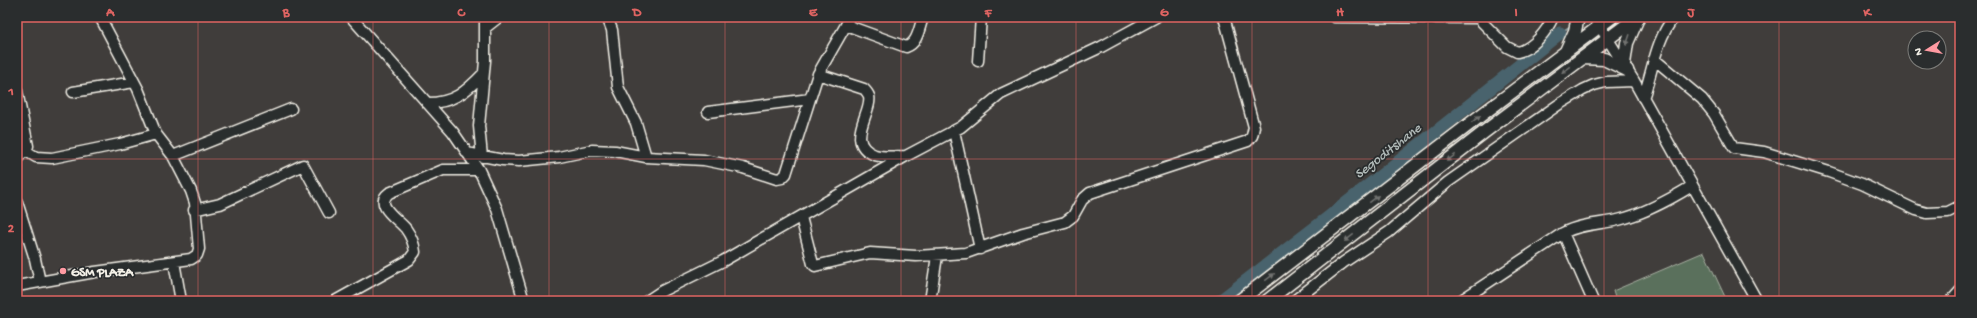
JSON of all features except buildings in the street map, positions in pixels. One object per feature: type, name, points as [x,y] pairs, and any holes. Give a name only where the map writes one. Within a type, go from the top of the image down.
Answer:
[{"type":"main road","points":[[1566,52],[1575,32],[1578,17]]},
{"type":"main road","points":[[1239,301],[1566,52],[1597,21],[1612,17]]},
{"type":"main road","points":[[1267,301],[1608,38],[1638,17]]},
{"type":"main road","points":[[1628,72],[1627,43],[1638,17]]},
{"type":"main road","points":[[1583,58],[1604,59],[1628,72]]},
{"type":"street","points":[[17,286],[95,272],[174,262],[191,259],[197,255],[199,248],[194,210],[194,197],[173,156],[156,134],[134,82],[100,17]]},
{"type":"street","points":[[351,17],[452,132],[479,170],[497,209],[524,301]]},
{"type":"street","points":[[482,156],[479,126],[485,17]]},
{"type":"street","points":[[485,28],[499,17]]},
{"type":"street","points":[[607,17],[612,30],[618,87],[636,123],[646,157]]},
{"type":"street","points":[[467,153],[519,161],[559,158],[592,150],[615,151],[646,157],[704,160],[743,168],[777,179],[782,178],[786,174],[818,74],[847,21],[906,47],[912,45],[916,39],[923,17]]},
{"type":"street","points":[[978,61],[981,17]]},
{"type":"street","points":[[647,301],[662,291],[724,261],[906,156],[973,120],[987,104],[1001,94],[1115,40],[1156,17]]},
{"type":"street","points":[[801,217],[813,264],[819,267],[870,253],[900,256],[937,256],[966,253],[1011,237],[1070,220],[1082,200],[1090,193],[1248,140],[1252,136],[1254,127],[1224,17]]},
{"type":"street","points":[[1334,17],[1478,18],[1507,47],[1517,52],[1536,41],[1550,24],[1553,17]]},
{"type":"street","points":[[1643,98],[1652,74],[1654,59],[1661,38],[1674,17]]},
{"type":"street","points":[[1597,21],[1643,98],[1756,301]]},
{"type":"street","points":[[1654,59],[1702,99],[1714,114],[1730,143],[1738,150],[1749,149],[1764,152],[1829,172],[1862,184],[1916,210],[1927,213],[1948,212],[1960,206]]},
{"type":"street","points":[[1294,301],[1344,262],[1389,232],[1448,182],[1558,105],[1583,90],[1628,72]]},
{"type":"street","points":[[427,103],[449,101],[459,96],[468,90],[483,74]]},
{"type":"street","points":[[818,74],[864,89],[869,94],[870,101],[861,123],[860,135],[862,143],[868,150],[875,155],[906,156]]},
{"type":"street","points":[[73,92],[134,82]]},
{"type":"street","points":[[17,91],[28,146],[26,151],[17,159]]},
{"type":"street","points":[[708,112],[810,99]]},
{"type":"street","points":[[173,156],[291,109]]},
{"type":"street","points":[[954,131],[980,249]]},
{"type":"street","points":[[26,151],[36,157],[48,158],[120,144],[156,134]]},
{"type":"street","points":[[194,210],[220,204],[303,165],[329,213]]},
{"type":"street","points":[[335,301],[409,260],[415,252],[414,243],[406,229],[385,207],[383,201],[385,196],[444,170],[479,170]]},
{"type":"street","points":[[1460,301],[1563,233],[1581,226],[1630,216],[1671,199],[1692,186]]},
{"type":"street","points":[[17,202],[35,259],[40,282]]},
{"type":"street","points":[[1563,233],[1593,301]]},
{"type":"street","points":[[930,301],[937,256]]},
{"type":"street","points":[[174,262],[181,301]]},
{"type":"street","points":[[1951,301],[1960,291]]},
{"type":"green space","points":[[1704,252],[1727,301],[1616,301],[1613,291]]},
{"type":"waterway","name":"Segoditshane","points":[[1560,33],[1572,25]]},
{"type":"waterway","name":"Segoditshane","points":[[1220,301],[1329,217],[1560,33]]},
{"type":"place","name":"GSM PLAZA","points":[[63,271]]}]
